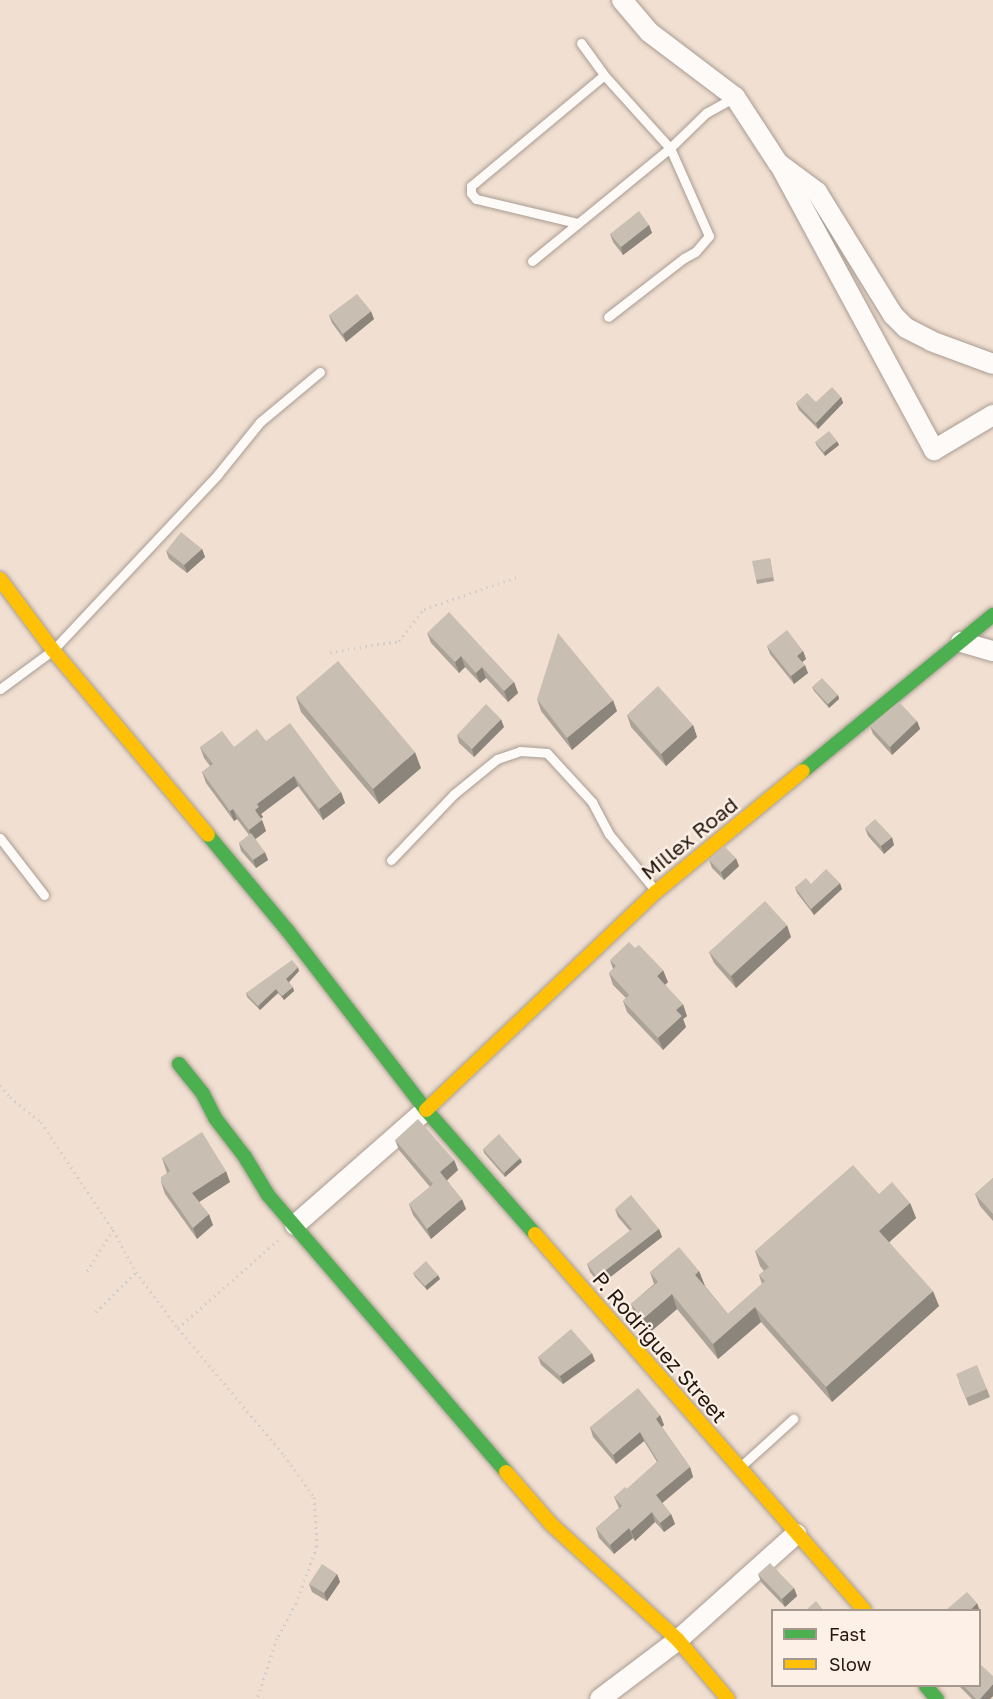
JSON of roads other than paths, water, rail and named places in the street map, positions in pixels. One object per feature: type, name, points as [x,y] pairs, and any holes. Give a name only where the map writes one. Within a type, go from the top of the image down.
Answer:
[{"type":"street","points":[[622,0],[649,32],[735,97],[778,163],[934,450],[993,414]]},
{"type":"street","points":[[778,163],[818,192],[899,322],[930,341],[993,364]]},
{"type":"street","name":"P. Rodriguez Street","points":[[0,579],[53,650],[288,931],[426,1110],[862,1609]]},
{"type":"street","name":"Millex Road","points":[[426,1110],[656,891],[961,642],[989,623]]},
{"type":"street","points":[[961,642],[993,651]]},
{"type":"street","points":[[179,1064],[203,1094],[215,1118],[245,1157],[268,1196],[550,1524],[678,1640],[728,1699]]},
{"type":"street","points":[[295,1225],[426,1110]]},
{"type":"street","points":[[600,1699],[678,1640],[796,1534]]},
{"type":"street","points":[[927,1687],[937,1699]]},
{"type":"lane","points":[[581,43],[604,75],[670,148],[709,236],[695,252],[608,317]]},
{"type":"lane","points":[[577,223],[476,199],[471,193],[471,186],[604,75]]},
{"type":"lane","points":[[532,261],[670,148],[706,113],[735,97]]},
{"type":"lane","points":[[0,689],[53,650],[218,474],[260,422],[320,372]]},
{"type":"lane","points":[[391,860],[454,794],[497,759],[520,751],[547,753],[592,802],[609,834],[656,891]]},
{"type":"lane","points":[[0,838],[44,895]]},
{"type":"lane","points":[[739,1469],[793,1419]]}]
